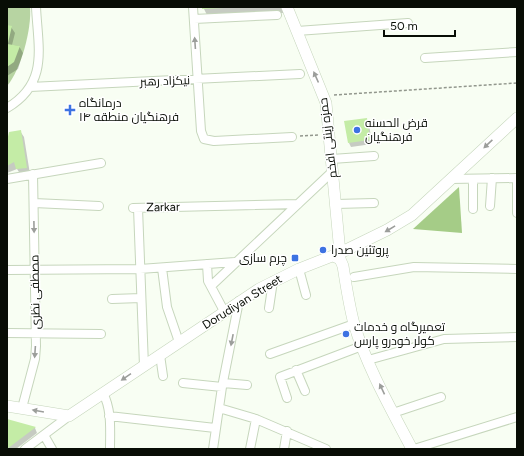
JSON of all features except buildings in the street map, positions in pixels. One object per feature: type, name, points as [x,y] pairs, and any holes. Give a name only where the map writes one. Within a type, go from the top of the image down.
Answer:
[{"type":"main road","name":"حمزه زینتی افخم","points":[[287,7],[324,96],[330,135],[336,204],[337,254]]},
{"type":"main road","name":"Dorudiyan Street","points":[[68,416],[239,301],[272,281],[337,254],[387,230],[412,215],[517,118]]},
{"type":"main road","points":[[337,254],[343,266],[354,324],[362,346],[393,413],[413,449]]},
{"type":"main road","points":[[7,406],[68,416]]},
{"type":"street","points":[[7,108],[19,99],[30,87],[36,77],[39,66],[36,7]]},
{"type":"street","points":[[193,7],[202,135],[208,141],[292,137]]},
{"type":"street","points":[[194,19],[277,15]]},
{"type":"street","points":[[297,31],[408,23]]},
{"type":"street","points":[[425,58],[517,52]]},
{"type":"street","name":"نیکزاد رهبر","points":[[30,87],[300,74]]},
{"type":"street","points":[[332,159],[374,156]]},
{"type":"street","points":[[7,179],[101,163]]},
{"type":"street","points":[[211,286],[333,171]]},
{"type":"street","name":"مصطفی نظری","points":[[22,408],[35,359],[36,333],[33,174]]},
{"type":"street","points":[[490,206],[492,178]]},
{"type":"street","points":[[450,179],[517,178],[517,213]]},
{"type":"street","points":[[473,179],[473,209]]},
{"type":"street","points":[[34,203],[99,206]]},
{"type":"street","name":"Zarkar","points":[[144,366],[140,269],[135,208],[298,204]]},
{"type":"street","points":[[336,204],[374,204]]},
{"type":"street","points":[[7,270],[35,271],[140,269],[235,262]]},
{"type":"street","points":[[207,264],[207,277],[224,311]]},
{"type":"street","points":[[354,277],[414,267],[517,269]]},
{"type":"street","points":[[162,268],[167,307],[179,342]]},
{"type":"street","points":[[299,269],[306,295]]},
{"type":"street","points":[[269,308],[272,281]]},
{"type":"street","points":[[112,299],[141,298]]},
{"type":"street","points":[[213,449],[215,428],[239,301]]},
{"type":"street","points":[[270,354],[354,324]]},
{"type":"street","points":[[7,333],[102,334]]},
{"type":"street","points":[[368,360],[444,339],[517,337]]},
{"type":"street","points":[[287,398],[280,377],[362,346]]},
{"type":"street","points":[[160,355],[163,376]]},
{"type":"street","points":[[296,370],[305,391]]},
{"type":"street","points":[[184,383],[223,385],[247,384]]},
{"type":"street","points":[[103,393],[107,400],[110,449]]},
{"type":"street","points":[[393,413],[441,397]]},
{"type":"street","points":[[219,408],[256,419],[287,431],[322,448]]},
{"type":"street","name":"Dorudiyan Street","points":[[25,449],[68,416]]},
{"type":"street","points":[[109,416],[215,428]]},
{"type":"street","points":[[413,449],[517,417]]},
{"type":"street","points":[[250,449],[256,419]]},
{"type":"street","points":[[284,449],[287,431]]},
{"type":"street","points":[[44,435],[52,449]]},
{"type":"path","points":[[324,96],[517,83]]},
{"type":"path","points":[[292,137],[330,135]]},
{"type":"green space","points":[[7,7],[30,7],[30,16],[27,37],[21,60],[17,70],[7,86]]},
{"type":"green space","points":[[459,187],[462,233],[413,229]]},
{"type":"place","name":"درمانگاه فرهنگیان منطقه ۱۴","points":[[70,110]]},
{"type":"place","name":"قرض الحسنه فرهنگیان","points":[[357,130]]},
{"type":"place","name":"پروتئین صدرا","points":[[323,250]]},
{"type":"place","name":"چرم سازی","points":[[295,258]]},
{"type":"place","name":"تعمیرگاه و خدمات کولر خودرو پارس","points":[[346,334]]}]
